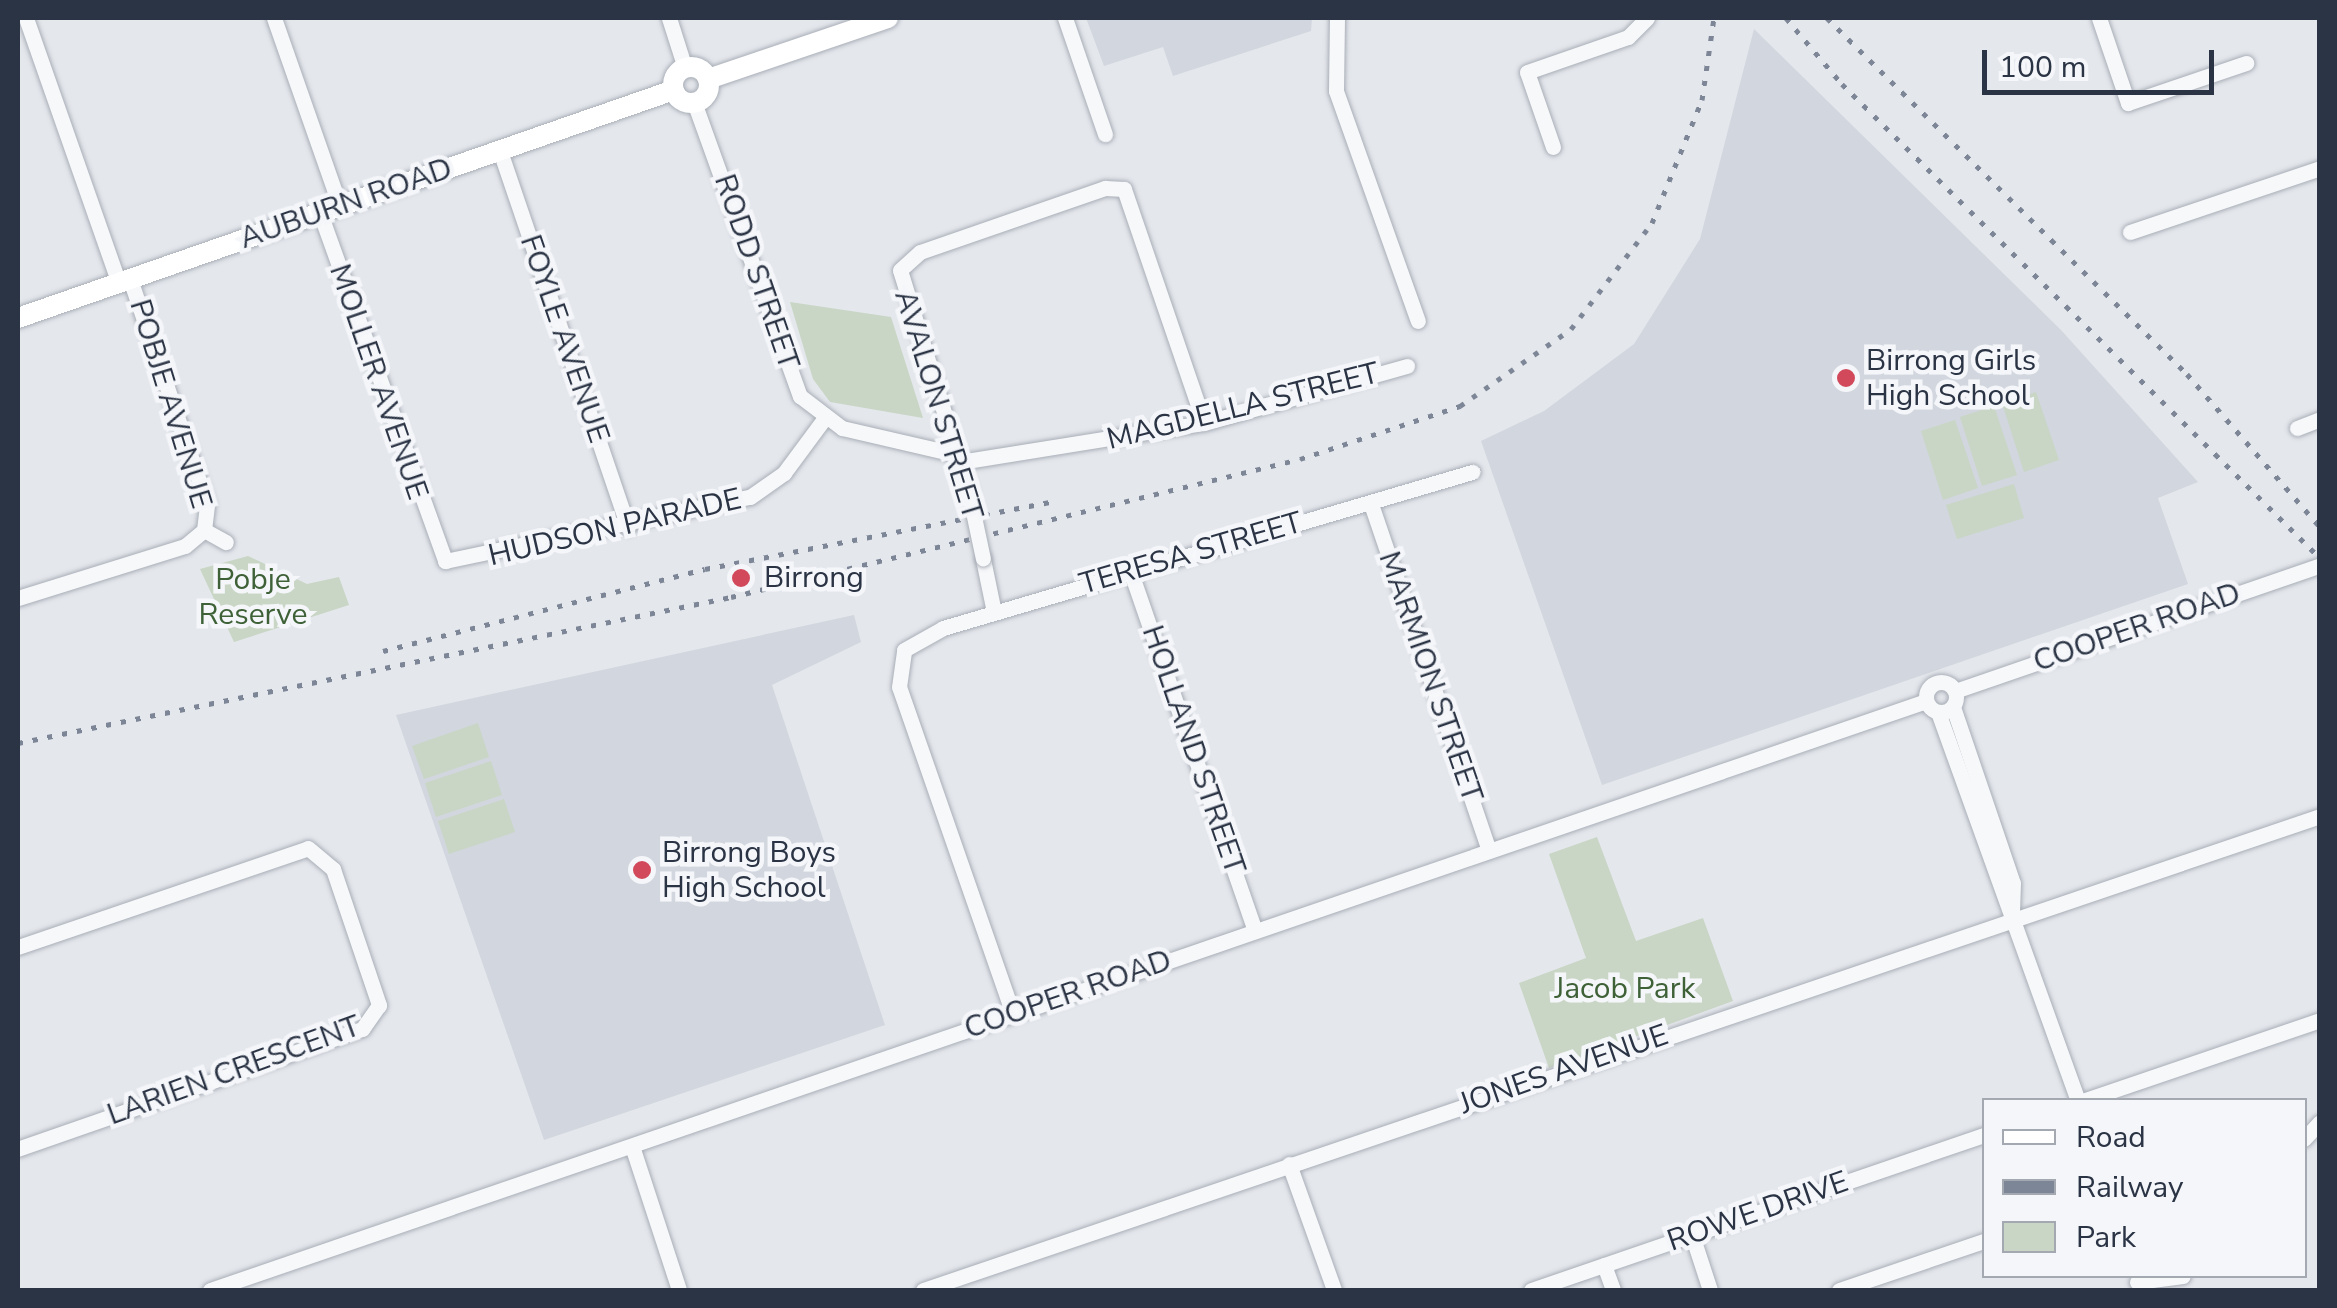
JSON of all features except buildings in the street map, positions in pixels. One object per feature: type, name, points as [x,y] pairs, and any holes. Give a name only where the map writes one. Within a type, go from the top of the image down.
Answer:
[{"type":"main road","points":[[708,79],[685,68],[674,90],[694,102],[708,79],[888,18]]},
{"type":"main road","name":"AUBURN ROAD","points":[[18,318],[674,90]]},
{"type":"street","name":"POBJE AVENUE","points":[[18,598],[185,546],[204,530],[207,504],[26,18]]},
{"type":"street","name":"MOLLER AVENUE","points":[[274,18],[436,550]]},
{"type":"street","points":[[668,18],[685,68]]},
{"type":"street","points":[[1065,18],[1105,134]]},
{"type":"street","points":[[1338,18],[1336,91],[1418,321]]},
{"type":"street","points":[[1552,148],[1527,72],[1628,37],[1646,18]]},
{"type":"street","points":[[2098,18],[2128,103],[2246,64]]},
{"type":"street","name":"RODD STREET","points":[[694,102],[793,382],[824,420]]},
{"type":"street","name":"FOYLE AVENUE","points":[[500,151],[628,527]]},
{"type":"street","points":[[2130,232],[2320,168]]},
{"type":"street","name":"AVALON STREET","points":[[994,612],[969,494],[900,288],[904,262],[1105,188],[1124,189],[1204,423]]},
{"type":"street","name":"MAGDELLA STREET","points":[[957,458],[1204,423],[1407,366]]},
{"type":"street","points":[[2297,428],[2320,419]]},
{"type":"street","points":[[824,420],[957,458]]},
{"type":"street","name":"HUDSON PARADE","points":[[436,550],[458,564],[628,527],[770,487],[824,420]]},
{"type":"street","name":"TERESA STREET","points":[[1013,1014],[898,687],[898,666],[912,643],[994,612],[1130,570],[1472,472]]},
{"type":"street","name":"MARMION STREET","points":[[1371,504],[1489,850]]},
{"type":"street","name":"POBJE AVENUE","points":[[204,530],[226,542]]},
{"type":"street","name":"COOPER ROAD","points":[[210,1290],[1489,850],[1943,703],[2320,564]]},
{"type":"street","name":"HOLLAND STREET","points":[[1130,570],[1255,931]]},
{"type":"street","points":[[1943,703],[2013,883],[2013,912],[2081,1098]]},
{"type":"street","name":"JONES AVENUE","points":[[923,1290],[2013,912],[2320,816]]},
{"type":"street","name":"LARIEN CRESCENT","points":[[18,947],[308,848],[333,869],[379,1005],[362,1029],[18,1148]]},
{"type":"street","points":[[2088,1098],[2320,1020]]},
{"type":"street","name":"ROWE DRIVE","points":[[1531,1290],[1982,1136]]},
{"type":"street","points":[[632,1146],[680,1290]]},
{"type":"street","points":[[1289,1164],[1334,1290]]},
{"type":"street","points":[[1692,1235],[1710,1290]]},
{"type":"street","points":[[1839,1290],[1982,1243]]},
{"type":"street","points":[[1604,1265],[1612,1290]]},
{"type":"street","points":[[2135,1283],[2169,1278]]},
{"type":"shaded area","points":[[1086,18],[1312,18],[1311,31],[1173,76],[1163,47],[1104,66]]},
{"type":"shaded area","name":"Birrong Girls High School","points":[[1754,29],[2061,330],[2198,482],[2158,498],[2188,584],[1602,785],[1481,441],[1544,411],[1634,344],[1700,239]]},
{"type":"shaded area","name":"Birrong Boys High School","points":[[854,615],[861,642],[772,685],[885,1025],[544,1140],[396,715]]},
{"type":"green space","points":[[790,302],[891,317],[923,418],[830,402],[813,379]]},
{"type":"green space","points":[[2036,392],[2059,460],[2024,472],[2002,403]]},
{"type":"green space","points":[[1994,406],[2017,475],[1982,486],[1960,417]]},
{"type":"green space","points":[[1955,420],[1978,488],[1943,500],[1921,431]]},
{"type":"green space","points":[[2014,484],[2024,518],[1957,539],[1946,505]]},
{"type":"green space","name":"Pobje Reserve","points":[[248,556],[307,584],[339,577],[349,605],[234,642],[200,569]]},
{"type":"green space","points":[[478,723],[489,757],[424,779],[412,746]]},
{"type":"green space","points":[[491,761],[502,795],[436,817],[425,783]]},
{"type":"green space","points":[[504,799],[515,832],[449,854],[438,821]]},
{"type":"green space","name":"Jacob Park","points":[[1597,837],[1636,941],[1703,918],[1733,1001],[1549,1068],[1519,983],[1586,958],[1549,854]]},
{"type":"railway","points":[[18,743],[731,597],[1300,459],[1460,406],[1571,329],[1652,223],[1702,100],[1714,18]]},
{"type":"railway","points":[[1786,18],[1842,84],[2320,558]]},
{"type":"railway","points":[[1827,18],[2187,374],[2320,527]]},
{"type":"railway","points":[[383,651],[705,569],[1056,501]]},
{"type":"place","name":"Birrong Girls High School","points":[[1846,378]]},
{"type":"place","name":"Birrong","points":[[741,578]]},
{"type":"place","name":"Birrong Boys High School","points":[[642,870]]}]
